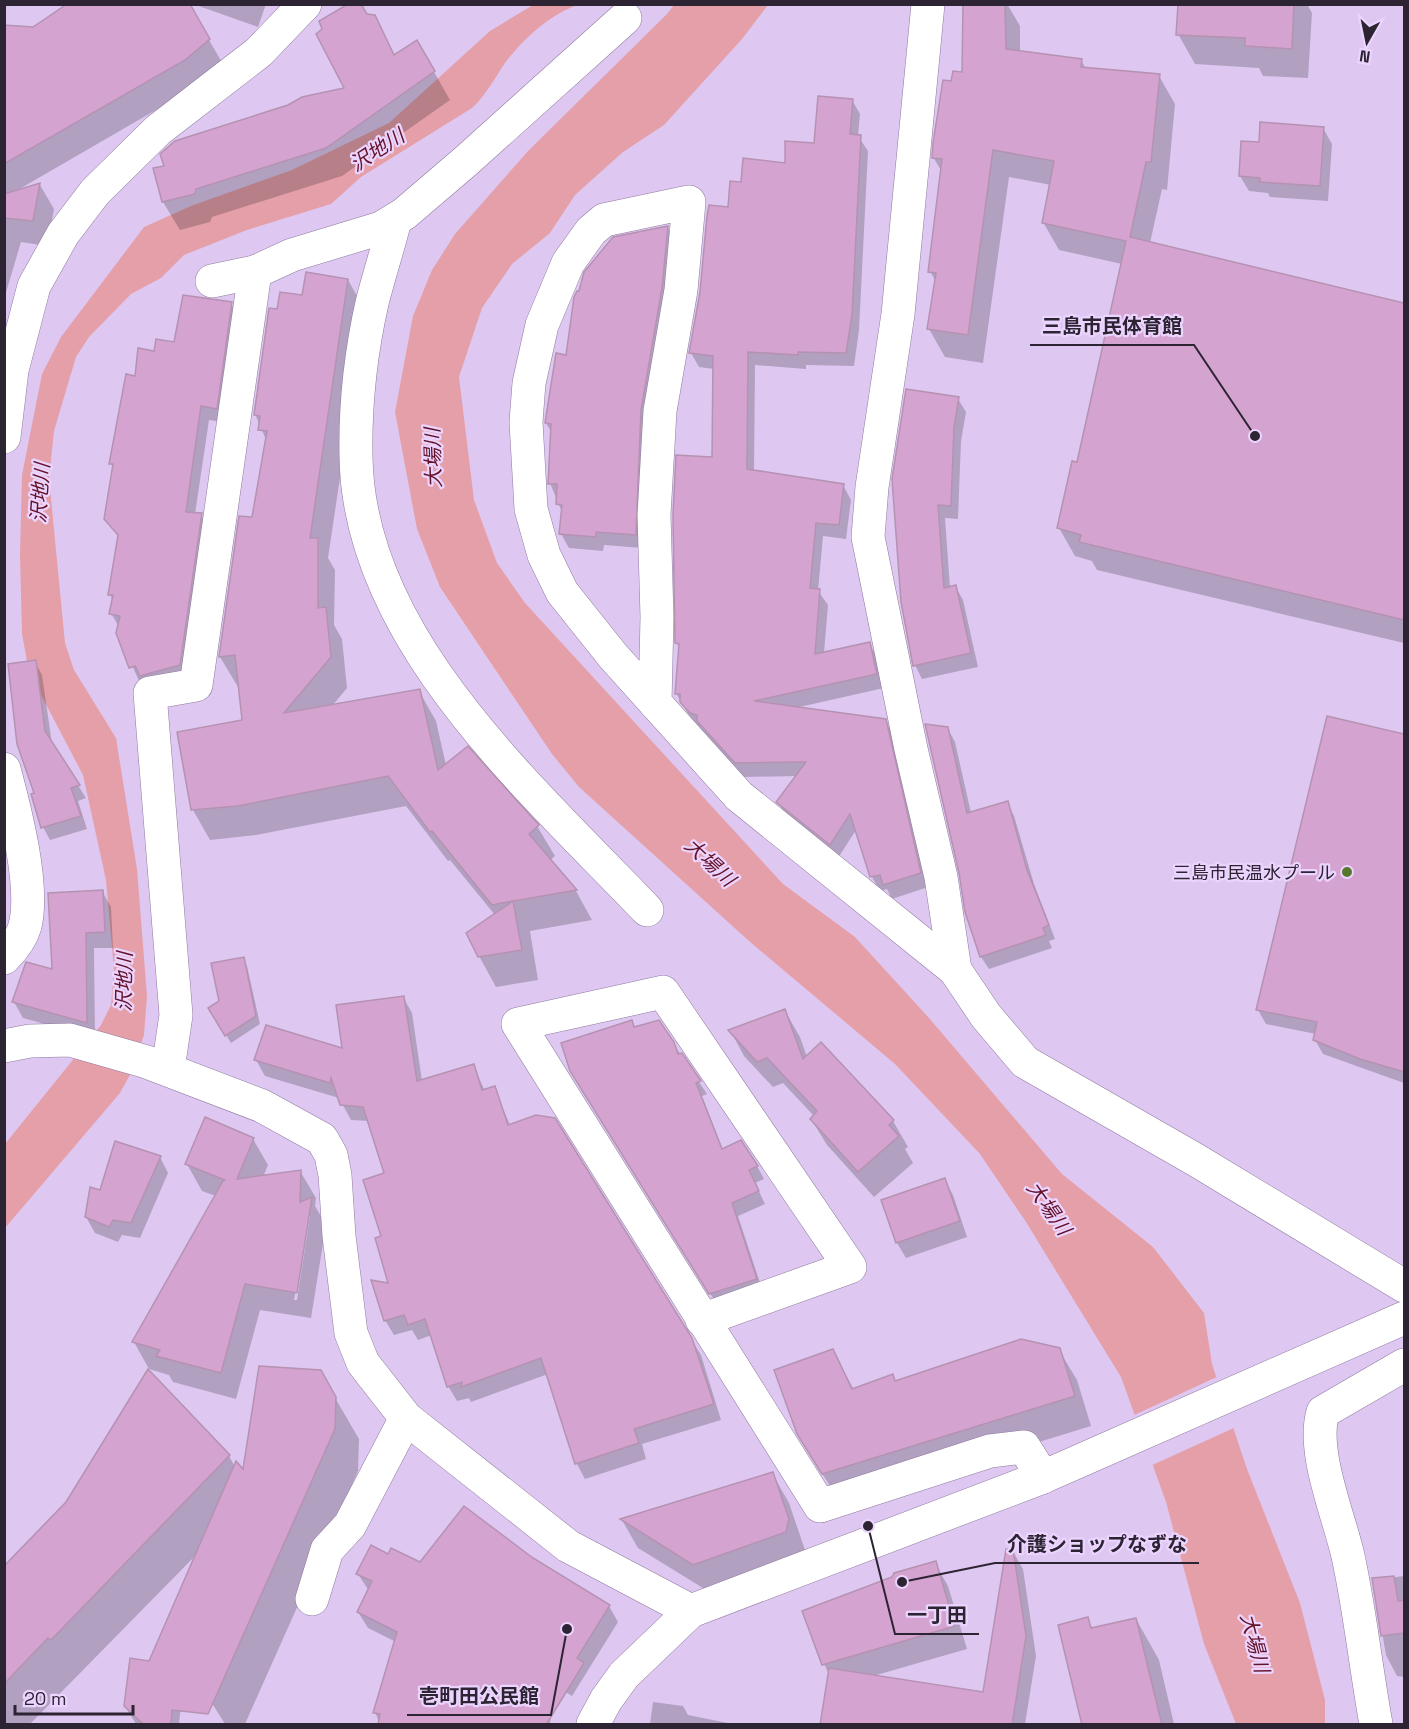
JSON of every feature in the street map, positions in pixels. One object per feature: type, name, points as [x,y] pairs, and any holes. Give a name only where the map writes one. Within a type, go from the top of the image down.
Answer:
[{"type":"street","points":[[4,437],[12,370],[34,286],[63,234],[95,192],[158,130],[259,52],[305,4]]},
{"type":"street","points":[[928,4],[898,314],[872,487],[868,537],[911,749],[941,877],[955,970]]},
{"type":"street","points":[[212,281],[255,272],[292,255],[381,228],[395,220],[466,161],[625,18]]},
{"type":"street","points":[[655,703],[657,617],[654,515],[660,411],[681,290],[689,202],[604,220],[591,231],[568,263],[542,325],[529,383],[526,422],[531,509],[544,555],[562,592],[613,656],[655,703],[739,796],[955,970],[986,1016],[1025,1062],[1196,1160],[1404,1286]]},
{"type":"street","points":[[395,220],[372,302],[358,394],[356,457],[362,513],[378,568],[398,614],[484,737],[647,910]]},
{"type":"street","points":[[157,1065],[176,1015],[150,693],[196,685],[255,272]]},
{"type":"street","points":[[4,769],[16,816],[27,907],[25,928],[4,958]]},
{"type":"street","points":[[702,1320],[850,1268],[663,992],[518,1024],[702,1320],[820,1506],[990,1451],[1024,1448],[1043,1477]]},
{"type":"street","points":[[4,1046],[30,1041],[70,1040],[157,1065],[262,1106],[322,1139],[331,1155],[335,1175],[339,1236],[351,1334],[363,1364],[406,1418],[568,1546],[692,1611]]},
{"type":"street","points":[[593,1725],[606,1700],[624,1675],[692,1611],[1043,1477],[1404,1318]]},
{"type":"street","points":[[1376,1725],[1348,1557],[1326,1471],[1319,1426],[1323,1412],[1404,1365]]},
{"type":"street","points":[[312,1599],[327,1550],[350,1525],[406,1418]]},
{"type":"water","name":"沢地川","points":[[533,5],[578,5],[552,18],[528,38],[508,59],[484,95],[472,108],[361,177],[331,204],[247,230],[184,255],[161,278],[131,294],[89,337],[76,357],[54,431],[49,478],[65,643],[74,670],[116,738],[137,869],[147,996],[144,1035],[131,1073],[120,1093],[5,1228],[5,1144],[101,1025],[111,1005],[114,970],[106,880],[83,775],[29,672],[22,634],[20,554],[22,475],[42,374],[61,337],[144,227],[191,206],[292,170],[389,123],[490,31]]},
{"type":"water","name":"大場川","points":[[674,5],[768,5],[742,39],[664,125],[623,152],[575,195],[550,233],[512,264],[482,308],[459,377],[474,500],[497,563],[525,603],[783,884],[855,937],[929,1018],[1062,1174],[1153,1247],[1204,1313],[1212,1364],[1247,1469],[1300,1603],[1325,1700],[1325,1724],[1236,1724],[1204,1644],[1166,1502],[1121,1377],[1026,1222],[980,1154],[895,1064],[749,941],[579,787],[552,754],[440,587],[417,529],[395,412],[413,316],[432,270],[455,234],[528,151]]},
{"type":"pier","points":[[1219,1376],[1236,1427],[1150,1466],[1132,1416]]},
{"type":"building","points":[[67,4],[190,4],[210,39],[185,60],[4,164],[4,25],[33,27]]},
{"type":"building","points":[[348,4],[361,4],[367,14],[375,15],[394,55],[417,40],[435,71],[326,148],[196,189],[195,194],[162,202],[153,168],[164,166],[160,154],[175,141],[288,105],[302,97],[344,88],[316,34],[322,29],[319,21]]},
{"type":"building","points":[[963,4],[1005,4],[1006,49],[1082,59],[1081,67],[1160,74],[1151,162],[1146,162],[1130,237],[1404,303],[1404,620],[1079,542],[1081,535],[1057,528],[1072,461],[1077,462],[1126,241],[1042,223],[1054,161],[993,150],[968,335],[927,329],[936,273],[928,272],[942,159],[932,158],[933,143],[943,80],[951,81],[953,71],[962,72]]},
{"type":"building","points":[[1178,4],[1294,4],[1292,49],[1245,46],[1245,38],[1176,35]]},
{"type":"building","points":[[818,96],[853,99],[850,134],[861,135],[852,315],[846,353],[798,352],[798,355],[748,352],[747,469],[844,484],[839,525],[816,523],[810,588],[820,589],[815,654],[870,642],[877,674],[754,701],[886,719],[921,873],[883,885],[880,875],[870,877],[850,814],[830,845],[776,802],[806,762],[735,763],[697,721],[697,715],[690,713],[680,702],[680,694],[675,694],[679,644],[675,643],[673,515],[676,455],[712,457],[713,356],[689,353],[700,292],[709,205],[728,207],[730,181],[741,182],[743,158],[785,163],[785,141],[814,143]]},
{"type":"building","points":[[1260,122],[1324,127],[1320,186],[1260,182],[1260,178],[1239,176],[1241,141],[1259,142]]},
{"type":"building","points":[[40,183],[33,221],[4,218],[4,194]]},
{"type":"building","points":[[668,226],[662,288],[641,410],[636,535],[596,532],[596,537],[559,534],[562,505],[556,504],[557,484],[548,484],[551,424],[545,423],[556,353],[566,355],[574,297],[579,291],[584,272],[613,237]]},
{"type":"building","points":[[306,272],[348,279],[310,538],[318,538],[318,608],[326,607],[331,657],[284,713],[420,689],[438,770],[468,746],[539,825],[529,834],[577,890],[492,905],[432,831],[430,832],[388,776],[238,806],[191,810],[177,732],[242,720],[235,655],[219,657],[239,516],[252,517],[267,431],[258,430],[260,416],[254,415],[269,308],[277,309],[280,292],[302,295]]},
{"type":"building","points":[[183,295],[232,302],[217,409],[201,406],[186,512],[202,513],[180,665],[140,676],[135,666],[129,668],[116,633],[120,616],[109,614],[113,595],[108,595],[118,535],[104,519],[113,464],[109,464],[126,374],[135,376],[138,348],[154,351],[156,339],[174,342]]},
{"type":"building","points":[[906,389],[959,397],[954,427],[951,506],[938,505],[944,588],[956,585],[971,653],[913,666],[901,602],[892,479]]},
{"type":"building","points":[[36,660],[45,731],[80,785],[71,788],[81,816],[41,828],[31,794],[34,793],[17,744],[8,664]]},
{"type":"building","name":"三島市民温水プール","points":[[1327,716],[1404,734],[1404,1072],[1360,1059],[1313,1040],[1317,1022],[1256,1010]]},
{"type":"building","points":[[925,724],[948,727],[967,813],[1008,801],[1027,870],[1049,925],[1043,928],[1046,935],[980,957],[965,912],[959,873]]},
{"type":"building","points":[[103,890],[105,932],[86,933],[87,1023],[12,1002],[26,962],[52,969],[48,893]]},
{"type":"building","points":[[513,901],[522,950],[478,957],[466,933]]},
{"type":"building","points":[[244,957],[256,1016],[225,1036],[208,1008],[219,1001],[211,963]]},
{"type":"building","points":[[404,996],[417,1081],[474,1064],[482,1090],[495,1086],[508,1125],[536,1115],[555,1118],[692,1338],[714,1404],[634,1429],[639,1443],[575,1464],[541,1358],[461,1387],[462,1382],[447,1387],[425,1319],[408,1325],[404,1315],[384,1321],[371,1280],[388,1283],[375,1238],[381,1236],[363,1180],[384,1173],[363,1107],[340,1105],[331,1078],[330,1083],[254,1060],[266,1025],[342,1048],[336,1005]]},
{"type":"building","points":[[785,1009],[803,1059],[821,1042],[894,1120],[889,1125],[899,1136],[858,1172],[810,1119],[817,1111],[767,1058],[757,1062],[728,1030]]},
{"type":"building","points":[[632,1020],[634,1027],[659,1020],[674,1042],[678,1054],[682,1053],[701,1081],[696,1083],[722,1149],[741,1140],[758,1166],[749,1170],[759,1191],[732,1203],[757,1279],[709,1294],[570,1071],[561,1043]]},
{"type":"building","points":[[205,1117],[254,1138],[237,1179],[301,1170],[300,1202],[312,1197],[297,1293],[245,1284],[221,1373],[156,1356],[160,1350],[132,1342],[225,1180],[185,1164]]},
{"type":"building","points":[[115,1141],[161,1156],[131,1223],[113,1220],[109,1227],[85,1217],[90,1187],[100,1190]]},
{"type":"building","points":[[945,1178],[960,1221],[896,1243],[881,1200]]},
{"type":"building","points":[[1021,1339],[1060,1348],[1075,1396],[822,1474],[797,1434],[774,1370],[833,1349],[852,1389],[893,1374],[895,1381]]},
{"type":"building","points":[[259,1366],[321,1370],[336,1397],[335,1429],[208,1714],[172,1710],[171,1725],[144,1725],[124,1706],[130,1658],[149,1661],[236,1461],[243,1469]]},
{"type":"building","points":[[148,1369],[230,1455],[51,1640],[48,1638],[4,1684],[4,1566],[66,1502]]},
{"type":"building","points":[[773,1472],[789,1519],[786,1532],[693,1565],[620,1519]]},
{"type":"building","points":[[464,1506],[533,1558],[610,1605],[577,1658],[584,1663],[546,1725],[378,1725],[380,1714],[373,1713],[397,1632],[357,1612],[372,1581],[356,1574],[371,1545],[388,1554],[391,1548],[420,1562]]},
{"type":"building","points":[[1006,1549],[1013,1549],[1026,1636],[1012,1725],[820,1725],[829,1668],[983,1692]]},
{"type":"building","points":[[936,1561],[955,1626],[822,1665],[802,1611],[892,1577],[894,1573]]},
{"type":"building","points":[[1394,1576],[1398,1601],[1404,1600],[1404,1633],[1381,1636],[1372,1578]]},
{"type":"building","points":[[1088,1617],[1091,1628],[1136,1618],[1162,1725],[1082,1725],[1058,1625]]},
{"type":"place","name":"三島市民体育館","points":[[1255,436]]},
{"type":"place","name":"三島市民温水プール","points":[[1347,872]]},
{"type":"place","name":"一丁田","points":[[868,1526]]},
{"type":"place","name":"介護ショップなずな","points":[[902,1582]]},
{"type":"place","name":"壱町田公民館","points":[[567,1629]]}]
